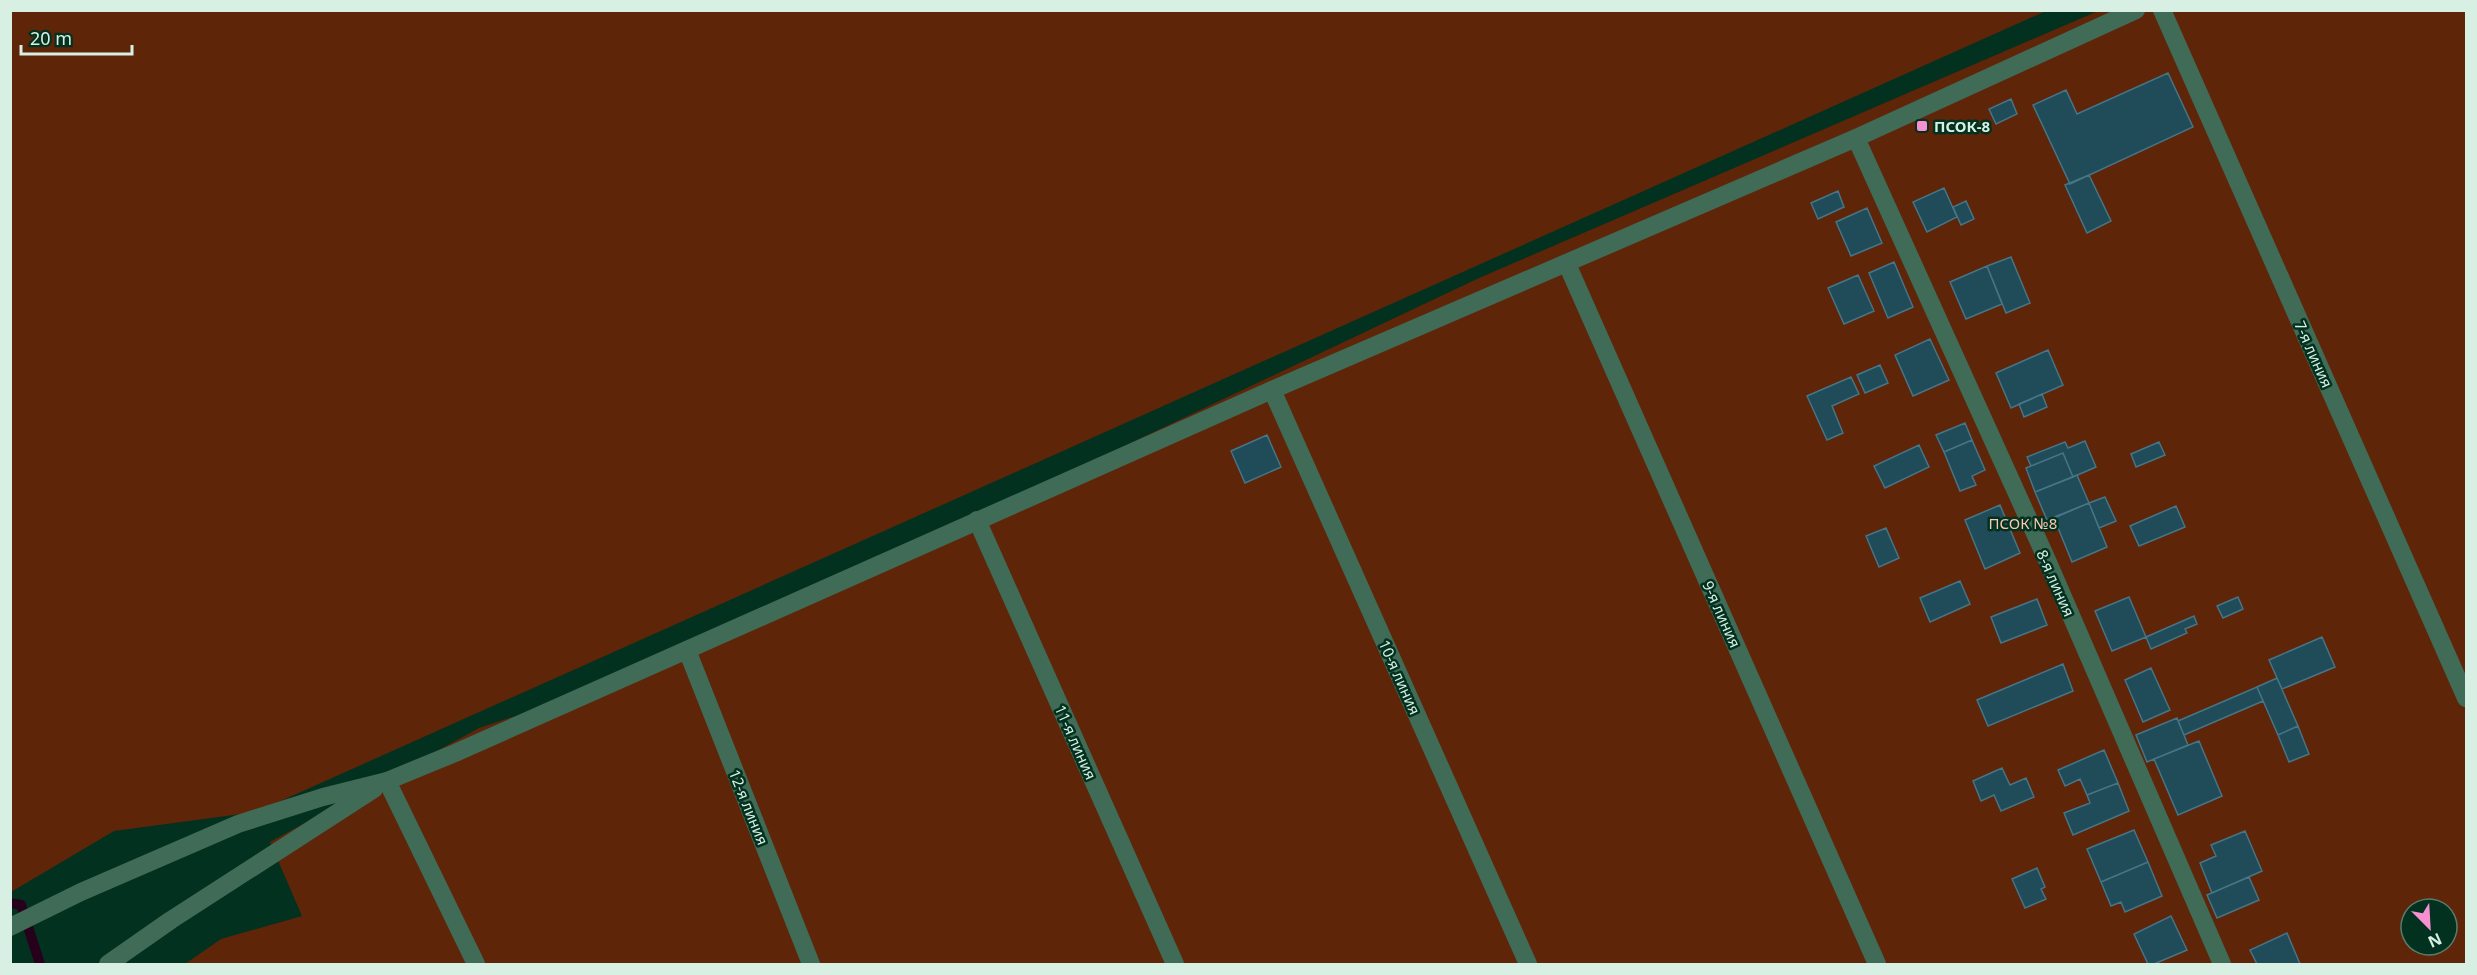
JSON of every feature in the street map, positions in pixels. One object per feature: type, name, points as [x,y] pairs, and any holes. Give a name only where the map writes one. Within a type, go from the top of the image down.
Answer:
[{"type":"street","points":[[10,927],[81,892],[238,824],[323,797],[387,781],[455,753],[1272,390],[1856,138],[2136,10]]},
{"type":"street","name":"7-я линия","points":[[2163,10],[2466,698]]},
{"type":"street","name":"8-я линия","points":[[1856,138],[2047,560],[2222,964]]},
{"type":"street","name":"9-я линия","points":[[1567,264],[1877,964]]},
{"type":"street","name":"10-я линия","points":[[1272,390],[1528,964]]},
{"type":"street","name":"11-я линия","points":[[977,520],[1175,964]]},
{"type":"street","name":"12-я линия","points":[[687,650],[811,964]]},
{"type":"street","points":[[108,964],[171,920],[387,781]]},
{"type":"street","points":[[387,781],[476,964]]},
{"type":"green space","points":[[10,11],[2046,11],[256,812],[114,831],[11,892]]},
{"type":"green space","name":"ПСОК №8","points":[[2098,11],[2466,11],[2466,964],[185,964],[221,939],[302,916],[270,842],[479,728],[610,685],[795,602],[1479,278]]},
{"type":"building","points":[[2168,73],[2193,127],[2070,184],[2033,105],[2066,90],[2077,114]]},
{"type":"building","points":[[2011,99],[2017,114],[1996,124],[1989,109]]},
{"type":"building","points":[[2089,175],[2111,221],[2087,233],[2065,185]]},
{"type":"building","points":[[1944,188],[1957,217],[1927,232],[1913,202]]},
{"type":"building","points":[[1838,191],[1844,207],[1818,219],[1811,203]]},
{"type":"building","points":[[1966,201],[1974,219],[1961,225],[1953,207]]},
{"type":"building","points":[[1867,208],[1882,243],[1851,256],[1836,222]]},
{"type":"building","points":[[2011,257],[2030,303],[2006,313],[1987,266]]},
{"type":"building","points":[[1894,262],[1913,307],[1888,318],[1869,273]]},
{"type":"building","points":[[1987,266],[2002,304],[1966,319],[1950,282]]},
{"type":"building","points":[[1858,275],[1874,311],[1844,324],[1828,288]]},
{"type":"building","points":[[1930,339],[1949,380],[1913,396],[1895,355]]},
{"type":"building","points":[[2048,350],[2063,385],[2011,408],[1996,373]]},
{"type":"building","points":[[1880,365],[1888,383],[1865,393],[1857,375]]},
{"type":"building","points":[[1851,377],[1859,394],[1832,406],[1843,433],[1827,440],[1807,396]]},
{"type":"building","points":[[2042,394],[2047,407],[2024,417],[2019,404]]},
{"type":"building","points":[[1965,423],[1972,440],[1944,452],[1936,435]]},
{"type":"building","points":[[1267,435],[1281,467],[1245,483],[1231,451]]},
{"type":"building","points":[[1972,440],[1985,470],[1972,476],[1976,485],[1960,491],[1944,452]]},
{"type":"building","points":[[2085,441],[2096,467],[2073,477],[2063,453],[2031,466],[2027,457],[2065,442],[2068,448]]},
{"type":"building","points":[[2159,442],[2165,455],[2136,467],[2131,454]]},
{"type":"building","points":[[1919,445],[1929,467],[1885,488],[1874,466]]},
{"type":"building","points":[[2063,453],[2073,477],[2035,492],[2026,468]]},
{"type":"building","points":[[2077,475],[2089,503],[2047,520],[2035,492]]},
{"type":"building","points":[[2105,497],[2116,521],[2099,528],[2089,503]]},
{"type":"building","points":[[2089,503],[2107,547],[2072,562],[2054,518]]},
{"type":"building","points":[[2000,505],[2020,553],[1985,569],[1965,520]]},
{"type":"building","points":[[2176,506],[2185,527],[2139,546],[2130,526]]},
{"type":"building","points":[[1886,528],[1899,558],[1879,567],[1866,536]]},
{"type":"building","points":[[1960,581],[1970,604],[1930,622],[1920,598]]},
{"type":"building","points":[[2129,597],[2146,637],[2112,651],[2095,611]]},
{"type":"building","points":[[2238,597],[2243,609],[2223,618],[2217,606]]},
{"type":"building","points":[[2037,599],[2047,625],[2001,643],[1991,617]]},
{"type":"building","points":[[2194,616],[2197,624],[2185,629],[2187,633],[2151,649],[2146,637]]},
{"type":"building","points":[[2322,637],[2335,667],[2282,689],[2269,660]]},
{"type":"building","points":[[2063,664],[2073,691],[1988,726],[1977,700]]},
{"type":"building","points":[[2151,668],[2170,710],[2143,722],[2125,680]]},
{"type":"building","points":[[2277,678],[2298,726],[2278,735],[2257,687]]},
{"type":"building","points":[[2257,687],[2263,701],[2184,735],[2178,721]]},
{"type":"building","points":[[2177,718],[2188,745],[2147,762],[2136,735]]},
{"type":"building","points":[[2298,726],[2309,754],[2289,762],[2278,735]]},
{"type":"building","points":[[2199,741],[2222,796],[2178,815],[2154,759]]},
{"type":"building","points":[[2104,750],[2118,783],[2087,795],[2080,779],[2065,786],[2058,770]]},
{"type":"building","points":[[2002,768],[2010,785],[2026,778],[2034,797],[2001,811],[1994,795],[1981,801],[1973,781]]},
{"type":"building","points":[[2118,783],[2129,811],[2073,835],[2064,813],[2090,803],[2087,795]]},
{"type":"building","points":[[2134,830],[2148,862],[2101,882],[2087,849]]},
{"type":"building","points":[[2245,831],[2262,871],[2212,893],[2200,863],[2216,856],[2211,845]]},
{"type":"building","points":[[2148,862],[2162,896],[2125,912],[2121,902],[2111,906],[2101,882]]},
{"type":"building","points":[[2037,868],[2045,887],[2041,889],[2046,899],[2025,908],[2012,879]]},
{"type":"building","points":[[2249,877],[2259,900],[2217,918],[2207,895]]},
{"type":"building","points":[[2171,916],[2187,950],[2154,964],[2148,964],[2134,934]]},
{"type":"building","points":[[2287,933],[2300,964],[2257,964],[2250,950]]},
{"type":"waterway","points":[[10,903],[21,905],[40,964]]},
{"type":"place","name":"ПСОК-8","points":[[1922,126]]}]
